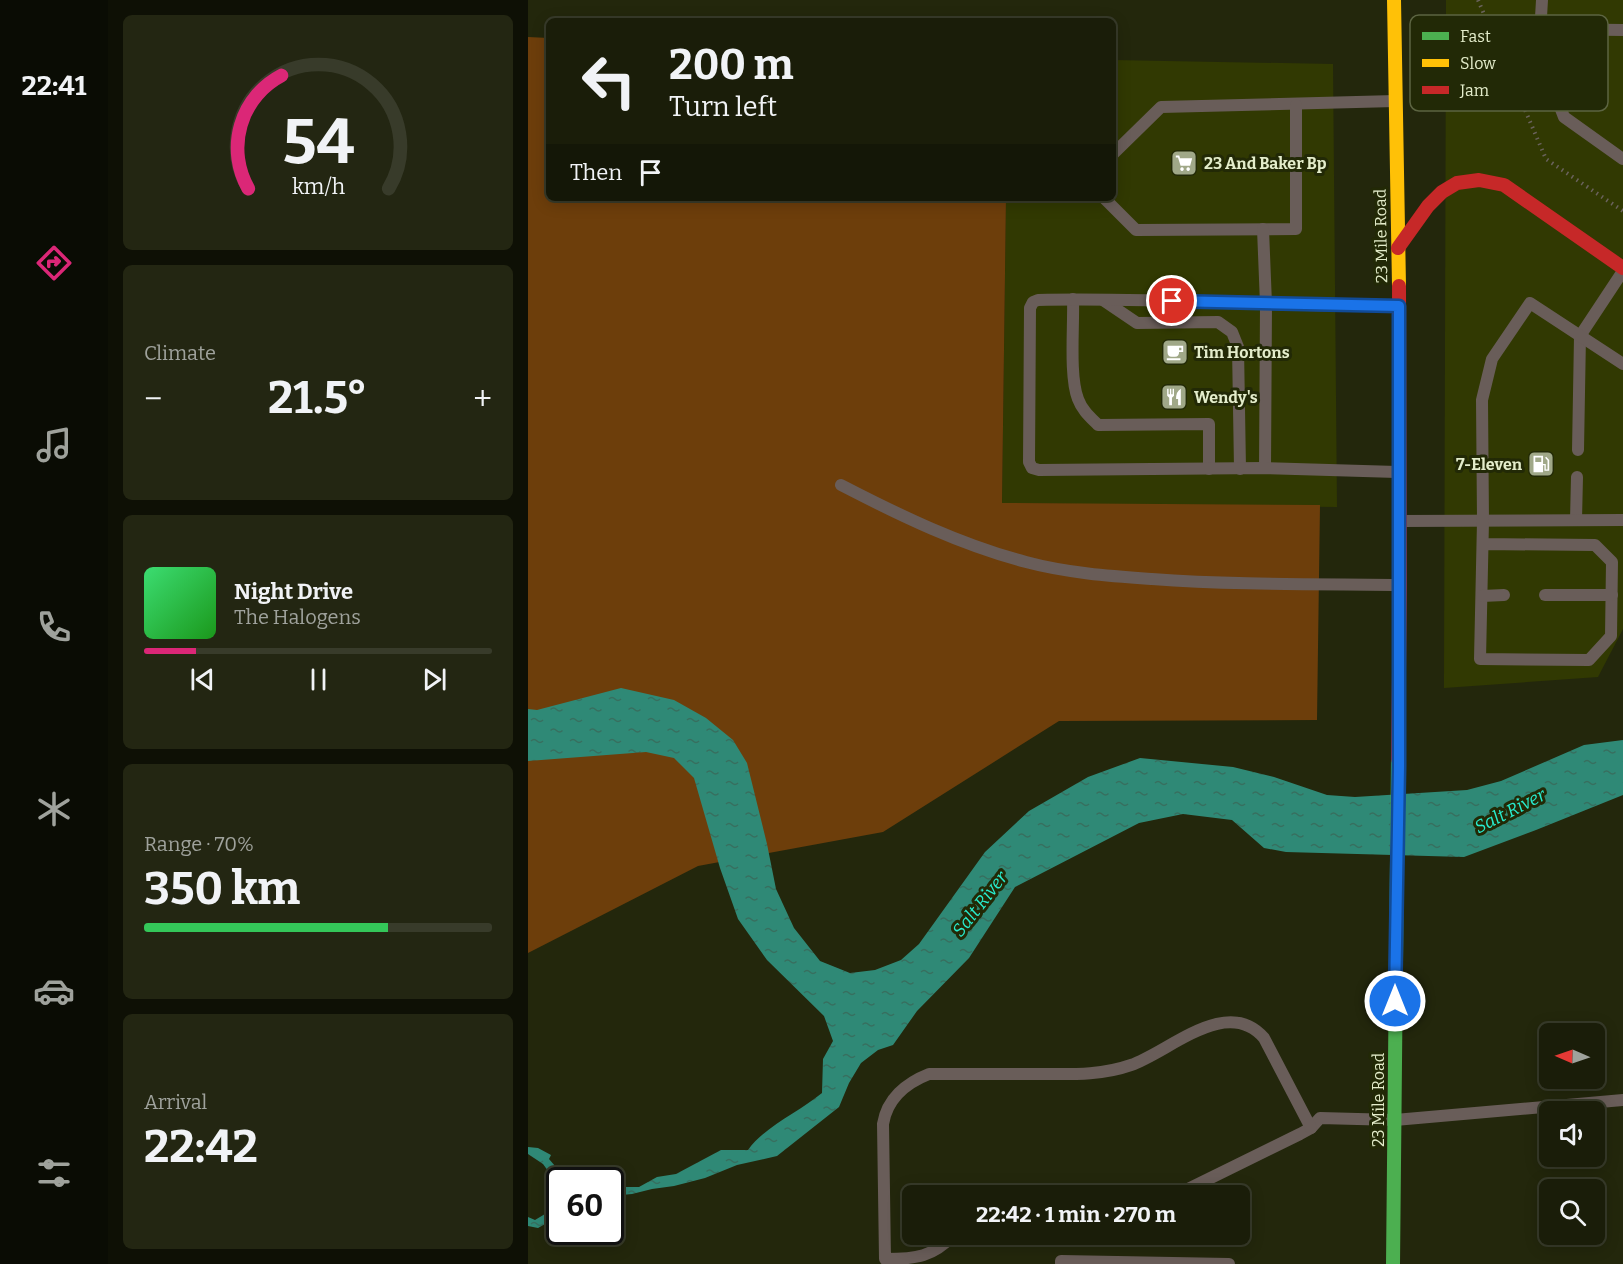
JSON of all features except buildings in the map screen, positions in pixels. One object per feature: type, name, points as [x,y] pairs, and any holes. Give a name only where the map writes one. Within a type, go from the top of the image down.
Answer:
[{"type":"main road","name":"23 Mile Road","points":[[1393,1264],[1400,585],[1399,306],[1394,0]]},
{"type":"main road","points":[[1398,248],[1428,206],[1442,192],[1457,183],[1479,180],[1504,184],[1623,270]]},
{"type":"lane","points":[[1541,15],[1542,0]]},
{"type":"lane","points":[[1608,30],[1623,30]]},
{"type":"lane","points":[[1116,151],[1161,107],[1396,101]]},
{"type":"lane","points":[[1107,201],[1136,230],[1296,229],[1296,105]]},
{"type":"lane","points":[[1562,111],[1564,117],[1623,159]]},
{"type":"lane","points":[[1263,229],[1266,304],[1265,468]]},
{"type":"lane","points":[[1578,450],[1580,336],[1623,270]]},
{"type":"lane","points":[[1073,299],[1074,384],[1084,412],[1098,425],[1209,424],[1209,469]]},
{"type":"lane","points":[[1102,299],[1137,323],[1218,322],[1232,332],[1238,347],[1240,469]]},
{"type":"lane","points":[[1398,472],[1265,468],[1039,470],[1032,468],[1029,462],[1030,308],[1033,302],[1102,299],[1399,306]]},
{"type":"lane","points":[[1483,544],[1595,545],[1612,562],[1611,636],[1589,660],[1480,659],[1483,544],[1482,400],[1492,359],[1530,303],[1623,364]]},
{"type":"lane","points":[[1576,520],[1577,477]]},
{"type":"lane","points":[[841,485],[911,521],[971,545],[1027,562],[1067,570],[1174,581],[1400,585]]},
{"type":"lane","points":[[1399,521],[1623,520]]},
{"type":"lane","points":[[1545,595],[1612,595]]},
{"type":"lane","points":[[1482,596],[1504,596]]},
{"type":"lane","points":[[944,1245],[927,1256],[885,1259],[883,1124],[885,1111],[903,1088],[929,1074],[1099,1073],[1138,1063],[1206,1026],[1215,1023],[1235,1023],[1256,1028],[1264,1038],[1311,1128]]},
{"type":"lane","points":[[1196,1185],[1311,1128],[1320,1119],[1395,1120],[1623,1100]]},
{"type":"lane","points":[[1061,1264],[1061,1261],[1229,1264]]},
{"type":"path","points":[[1478,0],[1484,15]]},
{"type":"path","points":[[1525,111],[1546,159],[1623,211]]},
{"type":"shaded area","points":[[1446,0],[1623,0],[1623,629],[1598,677],[1444,688],[1446,111],[1608,111],[1608,15],[1446,15]]},
{"type":"shaded area","points":[[528,37],[546,38],[546,201],[1006,201],[1002,503],[1320,505],[1317,720],[1059,721],[883,832],[698,866],[528,953]]},
{"type":"shaded area","points":[[1116,60],[1333,64],[1337,507],[1002,503],[1006,201],[1116,201]]},
{"type":"water","name":"Salt River","points":[[621,688],[674,700],[706,718],[733,740],[747,763],[776,889],[794,928],[820,961],[850,973],[875,970],[901,960],[919,944],[985,852],[1029,811],[1088,777],[1140,758],[1233,767],[1274,777],[1327,795],[1355,797],[1467,790],[1501,781],[1584,745],[1623,740],[1623,795],[1464,857],[1286,852],[1264,848],[1232,820],[1183,814],[1139,823],[1015,887],[969,958],[917,1011],[893,1045],[878,1050],[861,1063],[839,1107],[777,1156],[737,1165],[705,1178],[674,1186],[624,1195],[624,1187],[639,1187],[657,1177],[676,1174],[721,1150],[748,1150],[772,1127],[822,1093],[823,1059],[833,1041],[824,1016],[767,960],[738,919],[720,868],[694,778],[674,758],[646,752],[528,761],[528,709],[537,710]]},
{"type":"water","points":[[528,1147],[538,1148],[551,1155],[549,1159],[556,1167],[546,1168],[528,1154]]},
{"type":"water","points":[[546,1211],[546,1223],[538,1228],[528,1226],[528,1217],[535,1220]]},
{"type":"traffic: fast","points":[[1393,1264],[1398,759]]},
{"type":"traffic: slow","points":[[1394,0],[1399,286]]},
{"type":"traffic: jam","points":[[1398,248],[1428,206],[1442,192],[1457,183],[1479,180],[1504,185],[1623,268]]},
{"type":"traffic: jam","points":[[1398,759],[1399,286]]},
{"type":"place","name":"23 And Baker Bp","points":[[1184,163]]},
{"type":"place","name":"Tim Hortons","points":[[1175,352]]},
{"type":"place","name":"Wendy's","points":[[1174,397]]},
{"type":"place","name":"7-Eleven","points":[[1541,464]]},
{"type":"route","points":[[1172,301],[1399,306],[1399,767],[1395,1001]]}]
